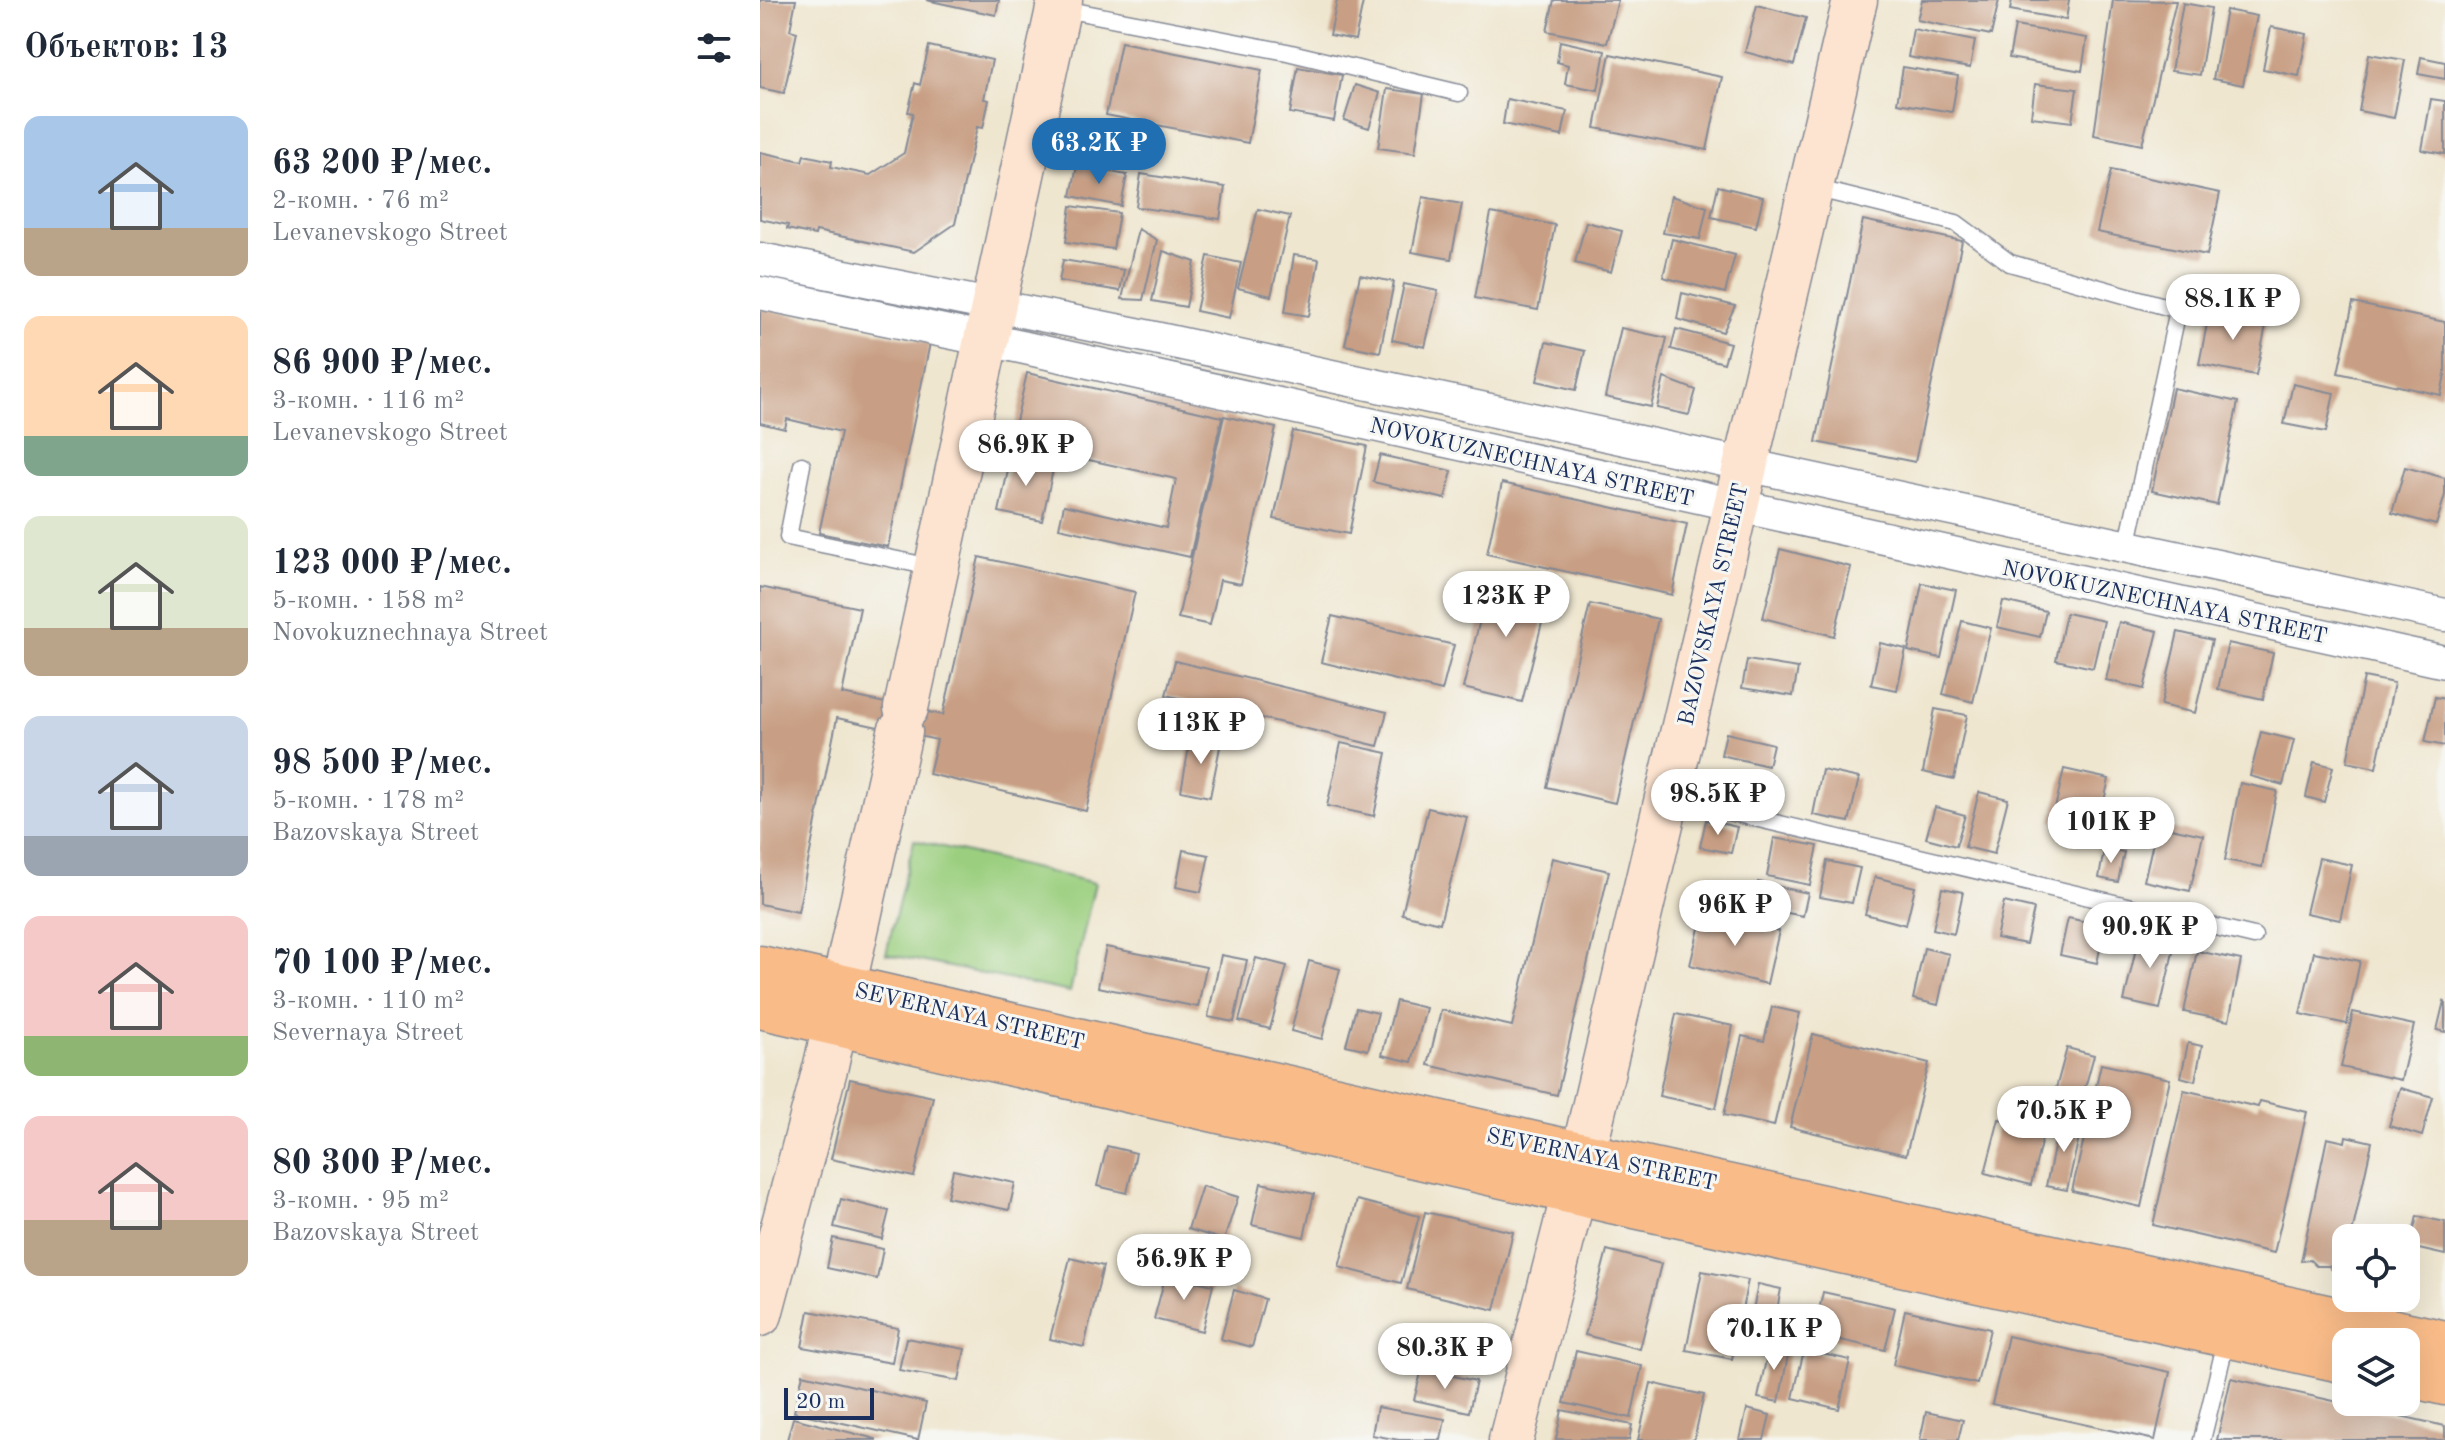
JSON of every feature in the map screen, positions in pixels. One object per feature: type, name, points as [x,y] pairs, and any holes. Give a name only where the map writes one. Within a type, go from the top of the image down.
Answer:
[{"type":"main road","name":"SEVERNAYA STREET","points":[[760,968],[840,1004],[1579,1174],[2227,1335],[2332,1358]]},
{"type":"main road","name":"SEVERNAYA STREET","points":[[760,1006],[840,1004]]},
{"type":"main road","name":"SEVERNAYA STREET","points":[[1579,1174],[2445,1343]]},
{"type":"main road","points":[[2420,1377],[2445,1383]]},
{"type":"street","name":"BAZOVSKAYA STREET","points":[[1511,1440],[1579,1174],[1855,0]]},
{"type":"street","points":[[760,1314],[840,1004],[1060,4]]},
{"type":"street","name":"NOVOKUZNECHNAYA STREET","points":[[760,259],[991,324],[1735,507],[2445,662]]},
{"type":"street","name":"NOVOKUZNECHNAYA STREET","points":[[760,293],[991,324],[1037,314],[2445,615]]},
{"type":"lane","points":[[1060,4],[1287,52],[1459,93]]},
{"type":"lane","points":[[1810,187],[1956,223],[2010,263],[2183,311],[2127,547]]},
{"type":"lane","points":[[802,465],[788,537],[938,568]]},
{"type":"lane","points":[[1668,797],[2254,936]]},
{"type":"lane","points":[[2202,1440],[2227,1335]]},
{"type":"green space","points":[[914,840],[1095,883],[1070,992],[886,954]]},
{"type":"building","points":[[760,0],[796,0],[790,30],[797,32],[784,93],[760,88]]},
{"type":"building","points":[[926,0],[999,0],[996,15]]},
{"type":"building","points":[[1337,0],[1363,2],[1355,40],[1330,35]]},
{"type":"building","points":[[1554,0],[1618,0],[1607,43],[1547,31]]},
{"type":"building","points":[[1922,0],[1999,0],[1991,35],[1917,20]]},
{"type":"building","points":[[2012,0],[2069,0],[2066,20],[2010,10]]},
{"type":"building","points":[[2113,0],[2176,1],[2142,145],[2094,135]]},
{"type":"building","points":[[2183,3],[2211,8],[2200,75],[2171,71]]},
{"type":"building","points":[[1757,5],[1806,18],[1794,65],[1745,52]]},
{"type":"building","points":[[2226,10],[2257,16],[2243,85],[2213,79]]},
{"type":"building","points":[[2015,26],[2087,38],[2082,71],[2009,58]]},
{"type":"building","points":[[2271,27],[2307,34],[2299,76],[2263,69]]},
{"type":"building","points":[[1913,29],[1975,41],[1970,68],[1908,57]]},
{"type":"building","points":[[1560,41],[1605,51],[1598,90],[1565,84],[1568,65],[1557,62]]},
{"type":"building","points":[[1121,42],[1262,70],[1248,143],[1106,115]]},
{"type":"building","points":[[929,46],[992,60],[984,99],[989,100],[983,128],[977,127],[955,224],[914,252],[816,231],[815,235],[787,229],[788,225],[760,219],[760,152],[802,161],[804,155],[832,161],[831,167],[870,175],[904,153],[913,113],[908,112],[915,83],[920,85]]},
{"type":"building","points":[[1610,54],[1722,77],[1707,150],[1595,128]]},
{"type":"building","points":[[2369,54],[2405,60],[2394,118],[2359,111]]},
{"type":"building","points":[[2421,57],[2445,62],[2445,79],[2418,74]]},
{"type":"building","points":[[1298,67],[1342,75],[1334,121],[1290,113]]},
{"type":"building","points":[[1903,67],[1958,76],[1952,112],[1897,103]]},
{"type":"building","points":[[2035,84],[2077,89],[2072,122],[2031,117]]},
{"type":"building","points":[[1355,85],[1380,93],[1369,128],[1344,120]]},
{"type":"building","points":[[1387,89],[1424,94],[1415,153],[1378,148]]},
{"type":"building","points":[[1507,99],[1567,111],[1562,136],[1503,124]]},
{"type":"building","points":[[2431,99],[2445,101],[2445,154],[2422,150]]},
{"type":"building","points":[[1077,166],[1127,175],[1121,206],[1071,196]]},
{"type":"building","points":[[2111,170],[2220,193],[2207,255],[2097,232]]},
{"type":"building","points":[[1141,174],[1225,187],[1220,219],[1136,207]]},
{"type":"building","points":[[1718,186],[1763,197],[1756,227],[1711,217]]},
{"type":"building","points":[[1671,196],[1707,207],[1700,239],[1663,233]]},
{"type":"building","points":[[1423,197],[1462,204],[1451,259],[1412,252]]},
{"type":"building","points":[[1071,206],[1119,213],[1113,249],[1066,242]]},
{"type":"building","points":[[1258,209],[1290,216],[1271,296],[1238,288]]},
{"type":"building","points":[[1491,213],[1555,225],[1538,310],[1475,298]]},
{"type":"building","points":[[1863,220],[1962,241],[1915,462],[1816,442]]},
{"type":"building","points":[[1586,222],[1622,231],[1611,272],[1575,263]]},
{"type":"building","points":[[1138,229],[1157,240],[1143,300],[1122,299]]},
{"type":"building","points":[[1672,239],[1735,255],[1725,293],[1663,277]]},
{"type":"building","points":[[1163,251],[1195,262],[1186,307],[1152,301]]},
{"type":"building","points":[[1294,255],[1319,259],[1309,316],[1285,312]]},
{"type":"building","points":[[1208,256],[1241,263],[1229,318],[1196,311]]},
{"type":"building","points":[[1063,260],[1124,270],[1120,291],[1059,281]]},
{"type":"building","points":[[1360,275],[1394,282],[1380,352],[1345,345]]},
{"type":"building","points":[[1404,284],[1438,291],[1425,347],[1392,340]]},
{"type":"building","points":[[1682,293],[1735,306],[1723,332],[1677,319]]},
{"type":"building","points":[[2353,303],[2445,322],[2445,374],[2441,395],[2338,373]]},
{"type":"building","points":[[760,308],[930,343],[888,547],[819,533],[841,432],[787,419],[785,429],[760,423]]},
{"type":"building","points":[[2210,309],[2267,320],[2256,375],[2199,364]]},
{"type":"building","points":[[1621,328],[1667,338],[1651,407],[1605,397]]},
{"type":"building","points":[[1676,329],[1730,343],[1724,363],[1671,349]]},
{"type":"building","points":[[1546,342],[1585,351],[1576,390],[1537,381]]},
{"type":"building","points":[[1027,373],[1222,417],[1190,557],[1059,528],[1064,505],[1166,528],[1176,479],[1011,443]]},
{"type":"building","points":[[1664,378],[1696,390],[1689,415],[1657,408]]},
{"type":"building","points":[[2293,384],[2334,393],[2326,432],[2284,424]]},
{"type":"building","points":[[2173,388],[2238,402],[2217,505],[2152,491]]},
{"type":"building","points":[[1224,416],[1276,428],[1241,584],[1220,580],[1210,625],[1178,618]]},
{"type":"building","points":[[1293,431],[1367,446],[1349,534],[1274,519]]},
{"type":"building","points":[[1380,455],[1452,471],[1445,499],[1373,482]]},
{"type":"building","points":[[1011,456],[1054,465],[1042,521],[999,512]]},
{"type":"building","points":[[2405,467],[2445,478],[2445,495],[2436,525],[2392,513]]},
{"type":"building","points":[[1502,483],[1687,524],[1672,595],[1487,554]]},
{"type":"building","points":[[1780,549],[1851,567],[1834,636],[1763,618]]},
{"type":"building","points":[[979,557],[1135,592],[1086,811],[929,774],[937,740],[837,718],[798,912],[760,904],[760,587],[860,608],[842,694],[943,715]]},
{"type":"building","points":[[1491,576],[1550,591],[1522,702],[1463,688]]},
{"type":"building","points":[[1922,583],[1956,590],[1941,658],[1908,651]]},
{"type":"building","points":[[2003,601],[2046,611],[2040,637],[1997,627]]},
{"type":"building","points":[[1590,604],[1658,619],[1615,803],[1547,787]]},
{"type":"building","points":[[2066,613],[2104,621],[2093,668],[2056,660]]},
{"type":"building","points":[[1332,616],[1454,645],[1442,691],[1321,662]]},
{"type":"building","points":[[1962,621],[1991,628],[1973,702],[1943,694]]},
{"type":"building","points":[[2119,622],[2158,631],[2144,689],[2106,680]]},
{"type":"building","points":[[2178,632],[2212,640],[2195,713],[2161,705]]},
{"type":"building","points":[[1880,643],[1906,649],[1897,690],[1871,685]]},
{"type":"building","points":[[2228,643],[2273,653],[2263,699],[2218,689]]},
{"type":"building","points":[[1747,660],[1798,668],[1793,696],[1742,688]]},
{"type":"building","points":[[1175,661],[1387,712],[1378,746],[1166,695]]},
{"type":"building","points":[[2364,677],[2394,683],[2376,768],[2347,762]]},
{"type":"building","points":[[2435,697],[2445,699],[2445,746],[2425,742]]},
{"type":"building","points":[[1935,709],[1967,715],[1954,779],[1923,772]]},
{"type":"building","points":[[2261,732],[2294,740],[2283,785],[2250,776]]},
{"type":"building","points":[[1726,733],[1773,744],[1768,766],[1721,755]]},
{"type":"building","points":[[1191,736],[1221,742],[1210,797],[1181,791]]},
{"type":"building","points":[[1341,743],[1387,753],[1374,816],[1327,806]]},
{"type":"building","points":[[2314,762],[2333,767],[2324,802],[2306,797]]},
{"type":"building","points":[[2064,769],[2109,779],[2097,832],[2052,821]]},
{"type":"building","points":[[1822,770],[1859,778],[1849,822],[1813,815]]},
{"type":"building","points":[[2240,783],[2277,791],[2262,867],[2225,860]]},
{"type":"building","points":[[1979,792],[2008,799],[1994,854],[1965,847]]},
{"type":"building","points":[[1935,807],[1965,815],[1956,846],[1926,838]]},
{"type":"building","points":[[1428,808],[1467,817],[1440,923],[1402,914]]},
{"type":"building","points":[[1706,820],[1737,827],[1731,853],[1700,847]]},
{"type":"building","points":[[2157,825],[2203,835],[2190,891],[2144,881]]},
{"type":"building","points":[[1774,838],[1818,846],[1810,885],[1767,876]]},
{"type":"building","points":[[2104,849],[2124,852],[2118,882],[2099,878]]},
{"type":"building","points":[[1183,850],[1209,855],[1201,892],[1176,887]]},
{"type":"building","points":[[1552,858],[1609,871],[1557,1095],[1428,1065],[1441,1010],[1512,1026]]},
{"type":"building","points":[[2319,858],[2352,865],[2340,920],[2306,913]]},
{"type":"building","points":[[1827,861],[1860,868],[1852,903],[1820,897]]},
{"type":"building","points":[[1875,877],[1915,887],[1906,925],[1865,914]]},
{"type":"building","points":[[1758,882],[1808,893],[1803,916],[1753,906]]},
{"type":"building","points":[[1942,888],[1963,892],[1954,934],[1933,929]]},
{"type":"building","points":[[2004,902],[2034,909],[2026,944],[1996,938]]},
{"type":"building","points":[[1703,912],[1779,931],[1767,984],[1690,965]]},
{"type":"building","points":[[2068,918],[2105,926],[2097,963],[2060,955]]},
{"type":"building","points":[[2140,931],[2176,939],[2160,1009],[2124,1001]]},
{"type":"building","points":[[1106,947],[1206,967],[1198,1007],[1098,987]]},
{"type":"building","points":[[1924,948],[1949,954],[1938,1005],[1913,999]]},
{"type":"building","points":[[2197,951],[2241,960],[2229,1021],[2184,1012]]},
{"type":"building","points":[[2314,952],[2360,961],[2347,1024],[2300,1014]]},
{"type":"building","points":[[1221,955],[1247,960],[1234,1022],[1208,1017]]},
{"type":"building","points":[[1256,958],[1287,966],[1270,1029],[1239,1021]]},
{"type":"building","points":[[1309,961],[1340,969],[1322,1039],[1291,1031]]},
{"type":"building","points":[[1396,1001],[1426,1008],[1412,1062],[1382,1055]]},
{"type":"building","points":[[2445,1002],[2445,1032],[2437,1030]]},
{"type":"building","points":[[1772,1007],[1800,1013],[1774,1126],[1724,1115],[1742,1036],[1764,1041]]},
{"type":"building","points":[[1356,1008],[1378,1013],[1368,1050],[1346,1045]]},
{"type":"building","points":[[2353,1012],[2414,1025],[2401,1080],[2341,1067]]},
{"type":"building","points":[[1676,1014],[1733,1026],[1716,1108],[1659,1096]]},
{"type":"building","points":[[1813,1034],[1929,1063],[1906,1155],[1790,1127]]},
{"type":"building","points":[[2188,1043],[2202,1046],[2195,1081],[2181,1077]]},
{"type":"building","points":[[2067,1048],[2094,1055],[2082,1099],[2055,1092]]},
{"type":"building","points":[[2101,1064],[2170,1079],[2141,1207],[2072,1191]]},
{"type":"building","points":[[850,1079],[933,1097],[914,1177],[831,1159]]},
{"type":"building","points":[[2400,1088],[2433,1097],[2422,1136],[2389,1126]]},
{"type":"building","points":[[2184,1090],[2258,1107],[2260,1101],[2307,1112],[2274,1253],[2153,1225]]},
{"type":"building","points":[[1999,1119],[2044,1130],[2031,1185],[1985,1173]]},
{"type":"building","points":[[2060,1119],[2082,1124],[2067,1190],[2046,1186]]},
{"type":"building","points":[[2346,1136],[2372,1142],[2354,1224],[2332,1224],[2331,1269],[2329,1266],[2316,1266],[2310,1260],[2301,1261],[2327,1138],[2345,1142]]},
{"type":"building","points":[[1107,1146],[1136,1153],[1127,1193],[1097,1186]]},
{"type":"building","points":[[953,1170],[1015,1183],[1009,1210],[947,1197]]},
{"type":"building","points":[[1261,1183],[1314,1194],[1304,1237],[1252,1225]]},
{"type":"building","points":[[1202,1186],[1238,1197],[1224,1240],[1188,1229]]},
{"type":"building","points":[[841,1199],[889,1211],[882,1239],[834,1227]]},
{"type":"building","points":[[1357,1200],[1419,1216],[1401,1283],[1339,1267]]},
{"type":"building","points":[[1425,1212],[1513,1232],[1495,1310],[1407,1289]]},
{"type":"building","points":[[2417,1216],[2445,1222],[2445,1255],[2420,1249],[2420,1224],[2415,1224]]},
{"type":"building","points":[[833,1238],[883,1249],[877,1279],[827,1268]]},
{"type":"building","points":[[1607,1250],[1661,1264],[1640,1349],[1585,1335]]},
{"type":"building","points":[[1070,1258],[1103,1266],[1084,1347],[1050,1339]]},
{"type":"building","points":[[1702,1271],[1748,1280],[1732,1359],[1686,1350]]},
{"type":"building","points":[[1166,1274],[1213,1285],[1202,1331],[1154,1319]]},
{"type":"building","points":[[1758,1284],[1781,1289],[1773,1331],[1750,1326]]},
{"type":"building","points":[[1234,1290],[1265,1299],[1252,1347],[1221,1339]]},
{"type":"building","points":[[1823,1292],[1895,1308],[1885,1350],[1814,1334]]},
{"type":"building","points":[[1905,1310],[1990,1329],[1977,1384],[1893,1365]]},
{"type":"building","points":[[809,1311],[898,1328],[892,1363],[802,1347]]},
{"type":"building","points":[[2008,1336],[2170,1372],[2155,1440],[1992,1404]]},
{"type":"building","points":[[906,1338],[965,1349],[959,1381],[899,1370]]},
{"type":"building","points":[[1770,1341],[1790,1345],[1779,1402],[1758,1398]]},
{"type":"building","points":[[1804,1350],[1850,1360],[1839,1409],[1793,1398]]},
{"type":"building","points":[[1576,1351],[1642,1366],[1631,1418],[1564,1403]]},
{"type":"building","points":[[1422,1369],[1476,1381],[1469,1412],[1414,1400]]},
{"type":"building","points":[[803,1374],[926,1403],[918,1440],[794,1412]]},
{"type":"building","points":[[2231,1378],[2332,1401],[2332,1416],[2400,1416],[2445,1426],[2445,1440],[2217,1440]]},
{"type":"building","points":[[1651,1383],[1704,1395],[1694,1440],[1638,1440]]},
{"type":"building","points":[[1377,1407],[1445,1419],[1441,1440],[1399,1440],[1372,1435]]},
{"type":"building","points":[[1747,1409],[1770,1415],[1764,1440],[1740,1440]]},
{"type":"building","points":[[1562,1410],[1632,1425],[1629,1440],[1556,1439]]},
{"type":"building","points":[[1926,1412],[1963,1420],[1958,1440],[1920,1440]]},
{"type":"building","points":[[793,1418],[876,1439],[876,1440],[787,1440]]}]
